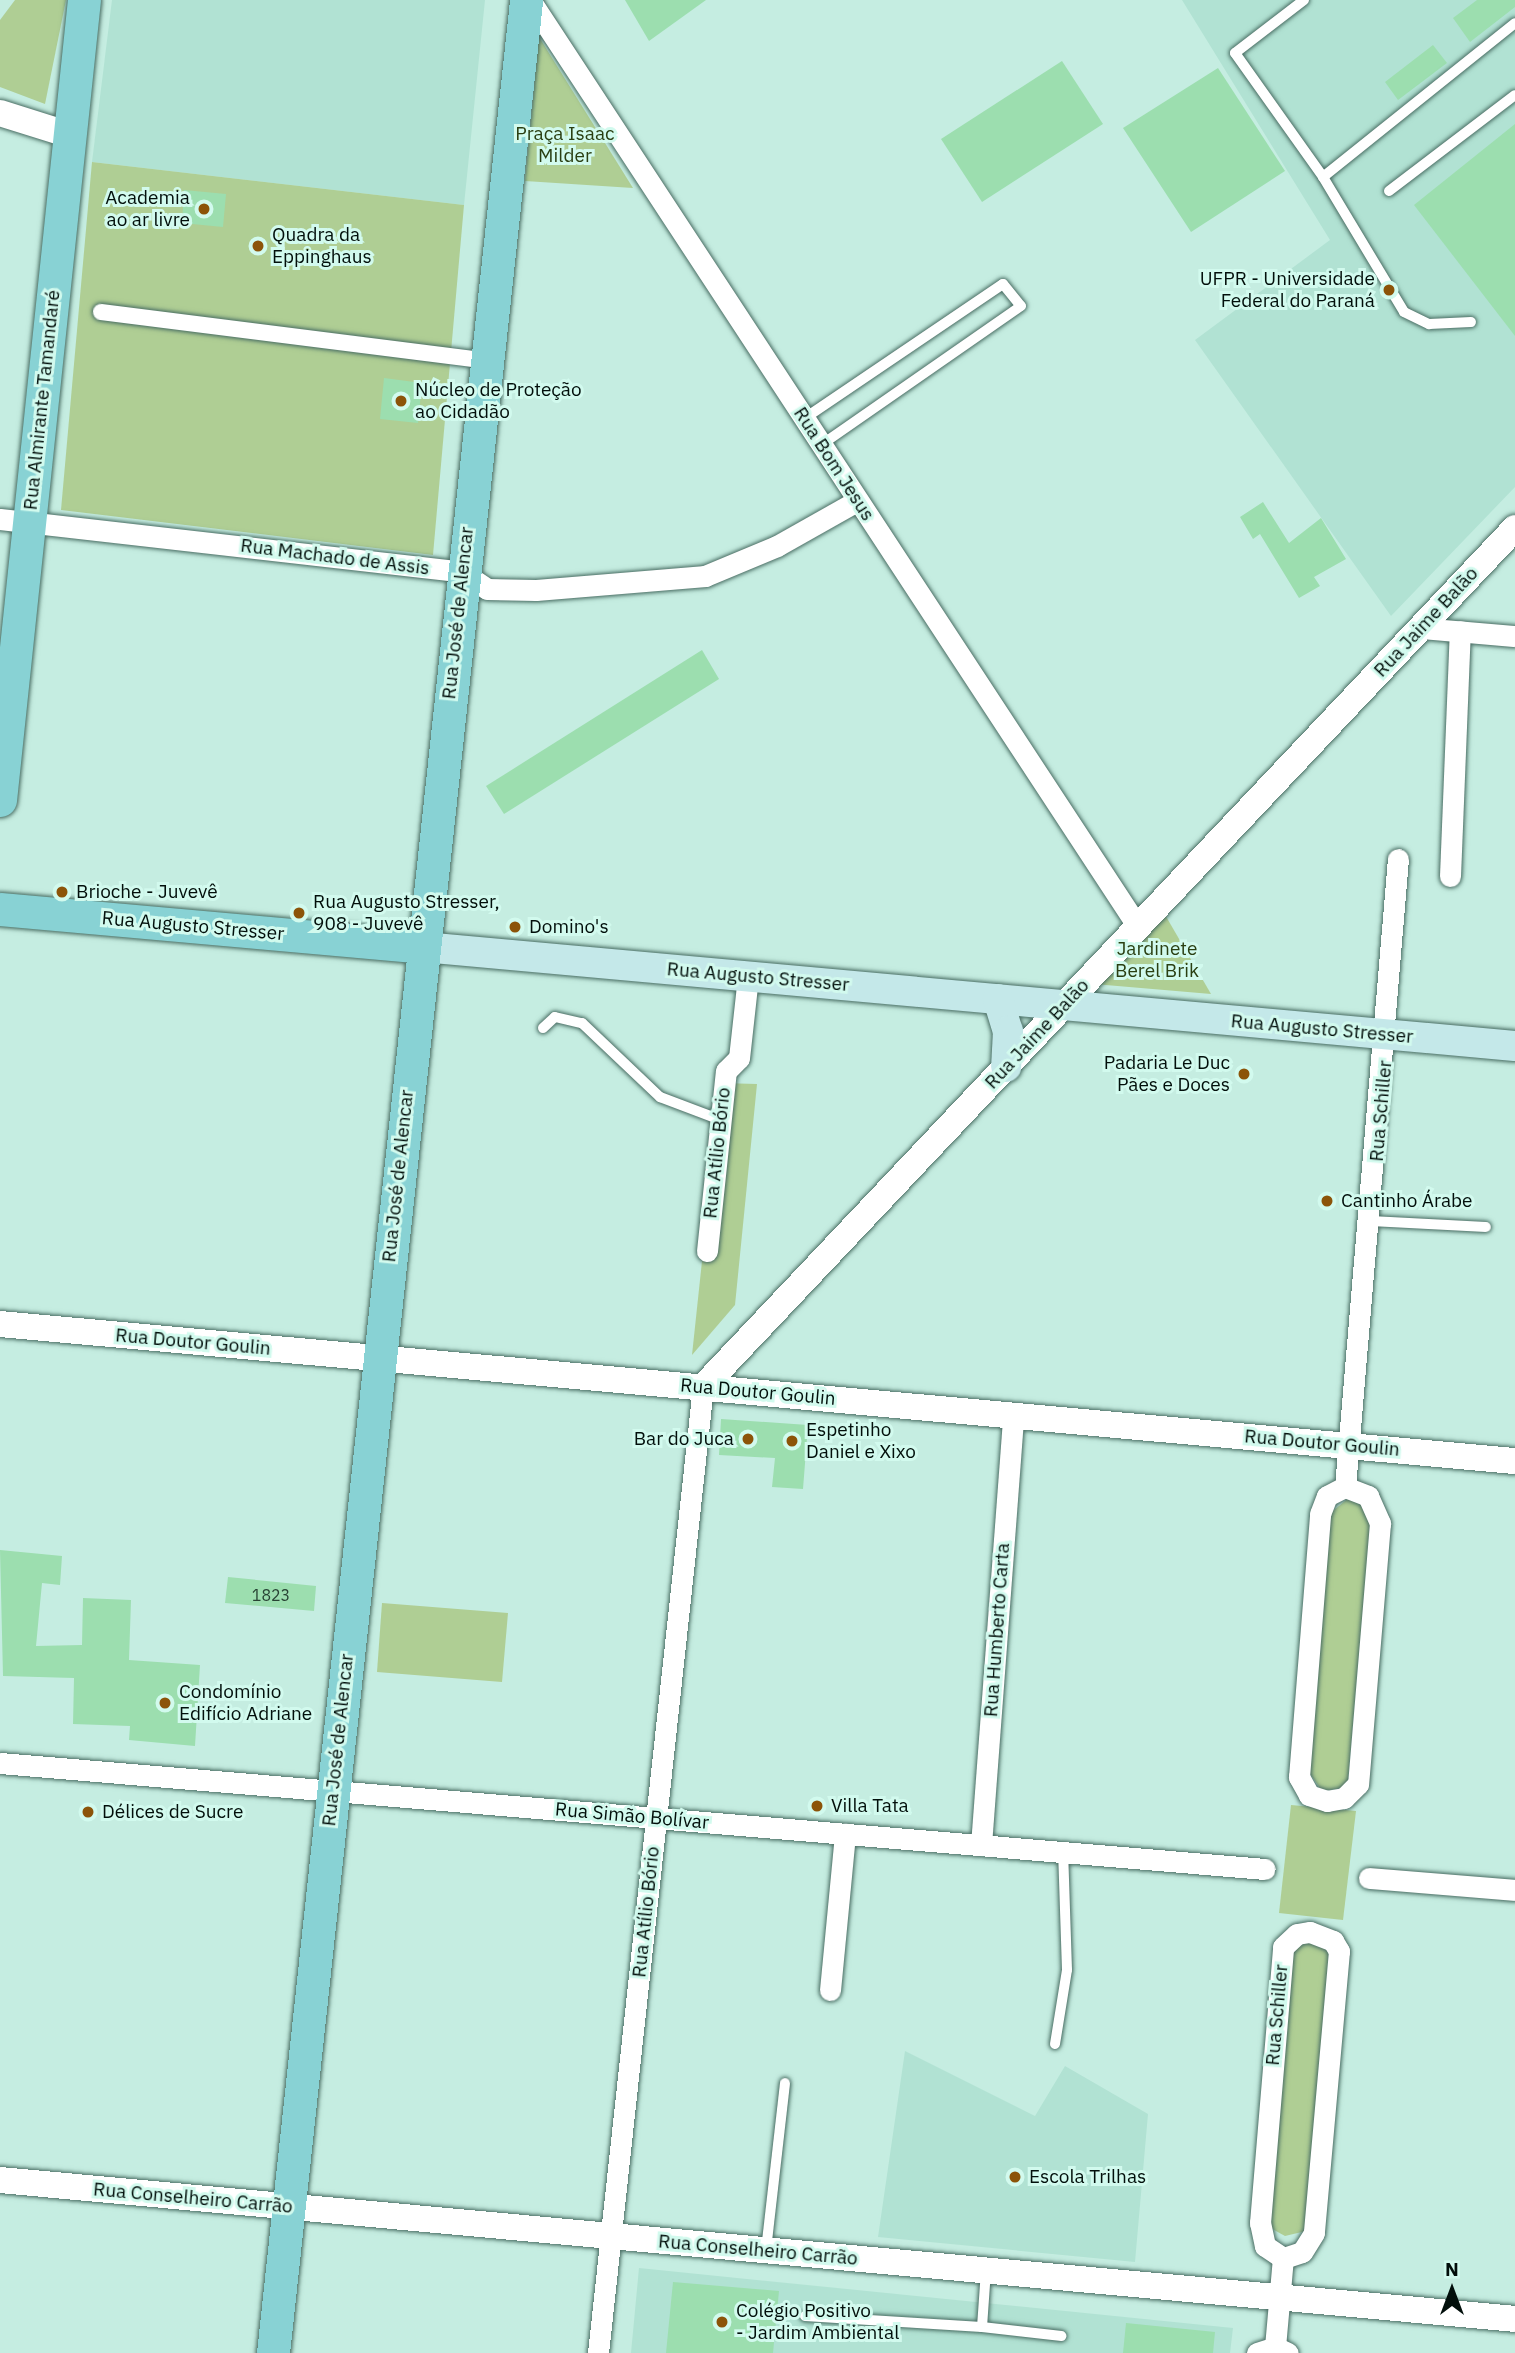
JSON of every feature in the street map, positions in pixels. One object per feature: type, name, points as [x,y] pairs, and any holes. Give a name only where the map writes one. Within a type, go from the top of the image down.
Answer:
[{"type":"main road","name":"Rua José de Alencar","points":[[273,2353],[462,572],[528,0]]},
{"type":"main road","name":"Rua Almirante Tamandaré","points":[[0,800],[15,520],[69,135],[82,1]]},
{"type":"main road","name":"Rua Augusto Stresser","points":[[0,909],[1515,1046]]},
{"type":"main road","points":[[998,999],[1008,1031],[1006,1067]]},
{"type":"street","name":"Rua Bom Jesus","points":[[528,0],[1138,927]]},
{"type":"street","points":[[0,113],[69,135]]},
{"type":"street","points":[[101,312],[487,361]]},
{"type":"street","name":"Rua Machado de Assis","points":[[15,520],[462,572],[487,589],[521,590],[705,576],[778,546],[857,500]]},
{"type":"street","name":"Rua Jaime Balão","points":[[703,1387],[1515,528]]},
{"type":"street","points":[[1420,628],[1515,636]]},
{"type":"street","points":[[1450,876],[1460,632]]},
{"type":"street","name":"Rua Schiller","points":[[1345,1487],[1388,1035],[1398,859]]},
{"type":"street","name":"Rua Atílio Bório","points":[[707,1251],[726,1070],[739,1058],[748,976]]},
{"type":"street","name":"Rua Doutor Goulin","points":[[0,1324],[1515,1461]]},
{"type":"street","name":"Rua Atílio Bório","points":[[598,2353],[703,1387]]},
{"type":"street","name":"Rua Humberto Carta","points":[[981,1845],[1013,1416]]},
{"type":"street","points":[[1345,1487],[1368,1496],[1380,1522],[1358,1784],[1344,1798],[1327,1801],[1309,1795],[1299,1777],[1320,1514],[1327,1496],[1345,1487]]},
{"type":"street","name":"Rua Simão Bolívar","points":[[0,1763],[1265,1869]]},
{"type":"street","points":[[830,1990],[845,1834]]},
{"type":"street","points":[[1369,1878],[1515,1889]]},
{"type":"street","name":"Rua Schiller","points":[[1310,1932],[1333,1941],[1339,1951],[1314,2233],[1302,2252],[1283,2258],[1265,2245],[1260,2222],[1283,1947],[1297,1934],[1310,1932]]},
{"type":"street","name":"Rua Conselheiro Carrão","points":[[0,2180],[1515,2319]]},
{"type":"street","points":[[1273,2351],[1283,2258]]},
{"type":"lane","points":[[1304,0],[1235,53],[1323,177],[1404,312],[1429,324],[1471,322]]},
{"type":"lane","points":[[1323,177],[1515,23]]},
{"type":"lane","points":[[1388,191],[1515,95]]},
{"type":"lane","points":[[805,418],[1003,284],[1021,306],[821,445]]},
{"type":"lane","points":[[543,1028],[555,1017],[582,1023],[660,1097],[721,1120]]},
{"type":"lane","points":[[1371,1221],[1486,1227]]},
{"type":"lane","points":[[1055,2044],[1067,1956],[1063,1852]]},
{"type":"lane","points":[[766,2250],[785,2083]]},
{"type":"lane","points":[[982,2327],[986,2270]]},
{"type":"lane","points":[[805,2316],[982,2327],[1061,2336]]},
{"type":"shaded area","points":[[112,0],[485,0],[464,205],[92,162]]},
{"type":"shaded area","name":"UFPR - Universidade Federal do Paraná","points":[[1182,0],[1515,0],[1515,487],[1391,616],[1195,340],[1330,240]]},
{"type":"shaded area","name":"Escola Trilhas","points":[[905,2051],[1035,2116],[1065,2066],[1148,2114],[1135,2262],[878,2237]]},
{"type":"shaded area","points":[[639,2268],[1233,2328],[1230,2353],[631,2353]]},
{"type":"green space","points":[[15,0],[66,0],[45,104],[0,87],[0,20]]},
{"type":"green space","name":"Praça Isaac Milder","points":[[539,37],[633,188],[525,181]]},
{"type":"green space","points":[[92,162],[464,205],[433,555],[61,510]]},
{"type":"green space","name":"Jardinete Berel Brik","points":[[1164,913],[1211,994],[1094,984]]},
{"type":"green space","points":[[721,1083],[757,1084],[735,1305],[692,1355]]},
{"type":"green space","points":[[1350,1497],[1361,1501],[1371,1520],[1348,1780],[1342,1788],[1322,1791],[1309,1772],[1329,1514]]},
{"type":"green space","points":[[382,1603],[508,1613],[502,1682],[377,1672]]},
{"type":"green space","points":[[1291,1805],[1356,1811],[1343,1920],[1279,1913]]},
{"type":"green space","points":[[1303,1940],[1329,1949],[1306,2231],[1285,2236],[1267,2226],[1288,1951]]},
{"type":"building","points":[[625,0],[706,0],[649,41]]},
{"type":"building","points":[[1477,0],[1515,0],[1515,7],[1470,42],[1453,18]]},
{"type":"building","points":[[1433,45],[1447,63],[1398,100],[1385,82]]},
{"type":"building","points":[[1062,61],[1103,124],[982,202],[941,139]]},
{"type":"building","points":[[1218,68],[1285,171],[1191,232],[1123,128]]},
{"type":"building","points":[[1515,124],[1515,336],[1414,205]]},
{"type":"building","name":"Academia ao ar livre","points":[[184,190],[226,194],[223,227],[182,223]]},
{"type":"building","name":"Núcleo de Proteção ao Cidadão","points":[[384,378],[422,383],[418,423],[380,419]]},
{"type":"building","points":[[1263,502],[1289,543],[1321,518],[1346,559],[1314,577],[1320,586],[1299,598],[1260,534],[1253,539],[1240,517]]},
{"type":"building","points":[[702,650],[719,679],[504,814],[486,786]]},
{"type":"building","points":[[721,1419],[808,1425],[803,1489],[772,1487],[775,1458],[719,1455]]},
{"type":"building","points":[[0,1550],[62,1556],[60,1585],[42,1583],[36,1646],[82,1645],[83,1598],[131,1600],[129,1660],[200,1665],[195,1746],[129,1740],[130,1726],[73,1724],[74,1678],[3,1676]]},
{"type":"building","points":[[228,1577],[316,1586],[314,1611],[225,1603]]},
{"type":"building","name":"Colégio Positivo - Jardim Ambiental","points":[[673,2282],[779,2291],[773,2353],[666,2353]]},
{"type":"building","points":[[1126,2323],[1215,2332],[1213,2353],[1123,2353]]},
{"type":"place","name":"Academia ao ar livre","points":[[204,209]]},
{"type":"place","name":"Quadra da Eppinghaus","points":[[258,246]]},
{"type":"place","name":"UFPR - Universidade Federal do Paraná","points":[[1389,290]]},
{"type":"place","name":"Núcleo de Proteção ao Cidadão","points":[[401,401]]},
{"type":"place","name":"Brioche - Juvevê","points":[[62,892]]},
{"type":"place","name":"Rua Augusto Stresser, 908 - Juvevê","points":[[299,913]]},
{"type":"place","name":"Domino's","points":[[515,927]]},
{"type":"place","name":"Padaria Le Duc Pães e Doces","points":[[1244,1074]]},
{"type":"place","name":"Cantinho Árabe","points":[[1327,1201]]},
{"type":"place","name":"Bar do Juca","points":[[748,1439]]},
{"type":"place","name":"Espetinho Daniel e Xixo","points":[[792,1441]]},
{"type":"place","name":"Condomínio Edifício Adriane","points":[[165,1703]]},
{"type":"place","name":"Villa Tata","points":[[817,1806]]},
{"type":"place","name":"Délices de Sucre","points":[[88,1812]]},
{"type":"place","name":"Escola Trilhas","points":[[1015,2177]]},
{"type":"place","name":"Colégio Positivo - Jardim Ambiental","points":[[722,2322]]}]
